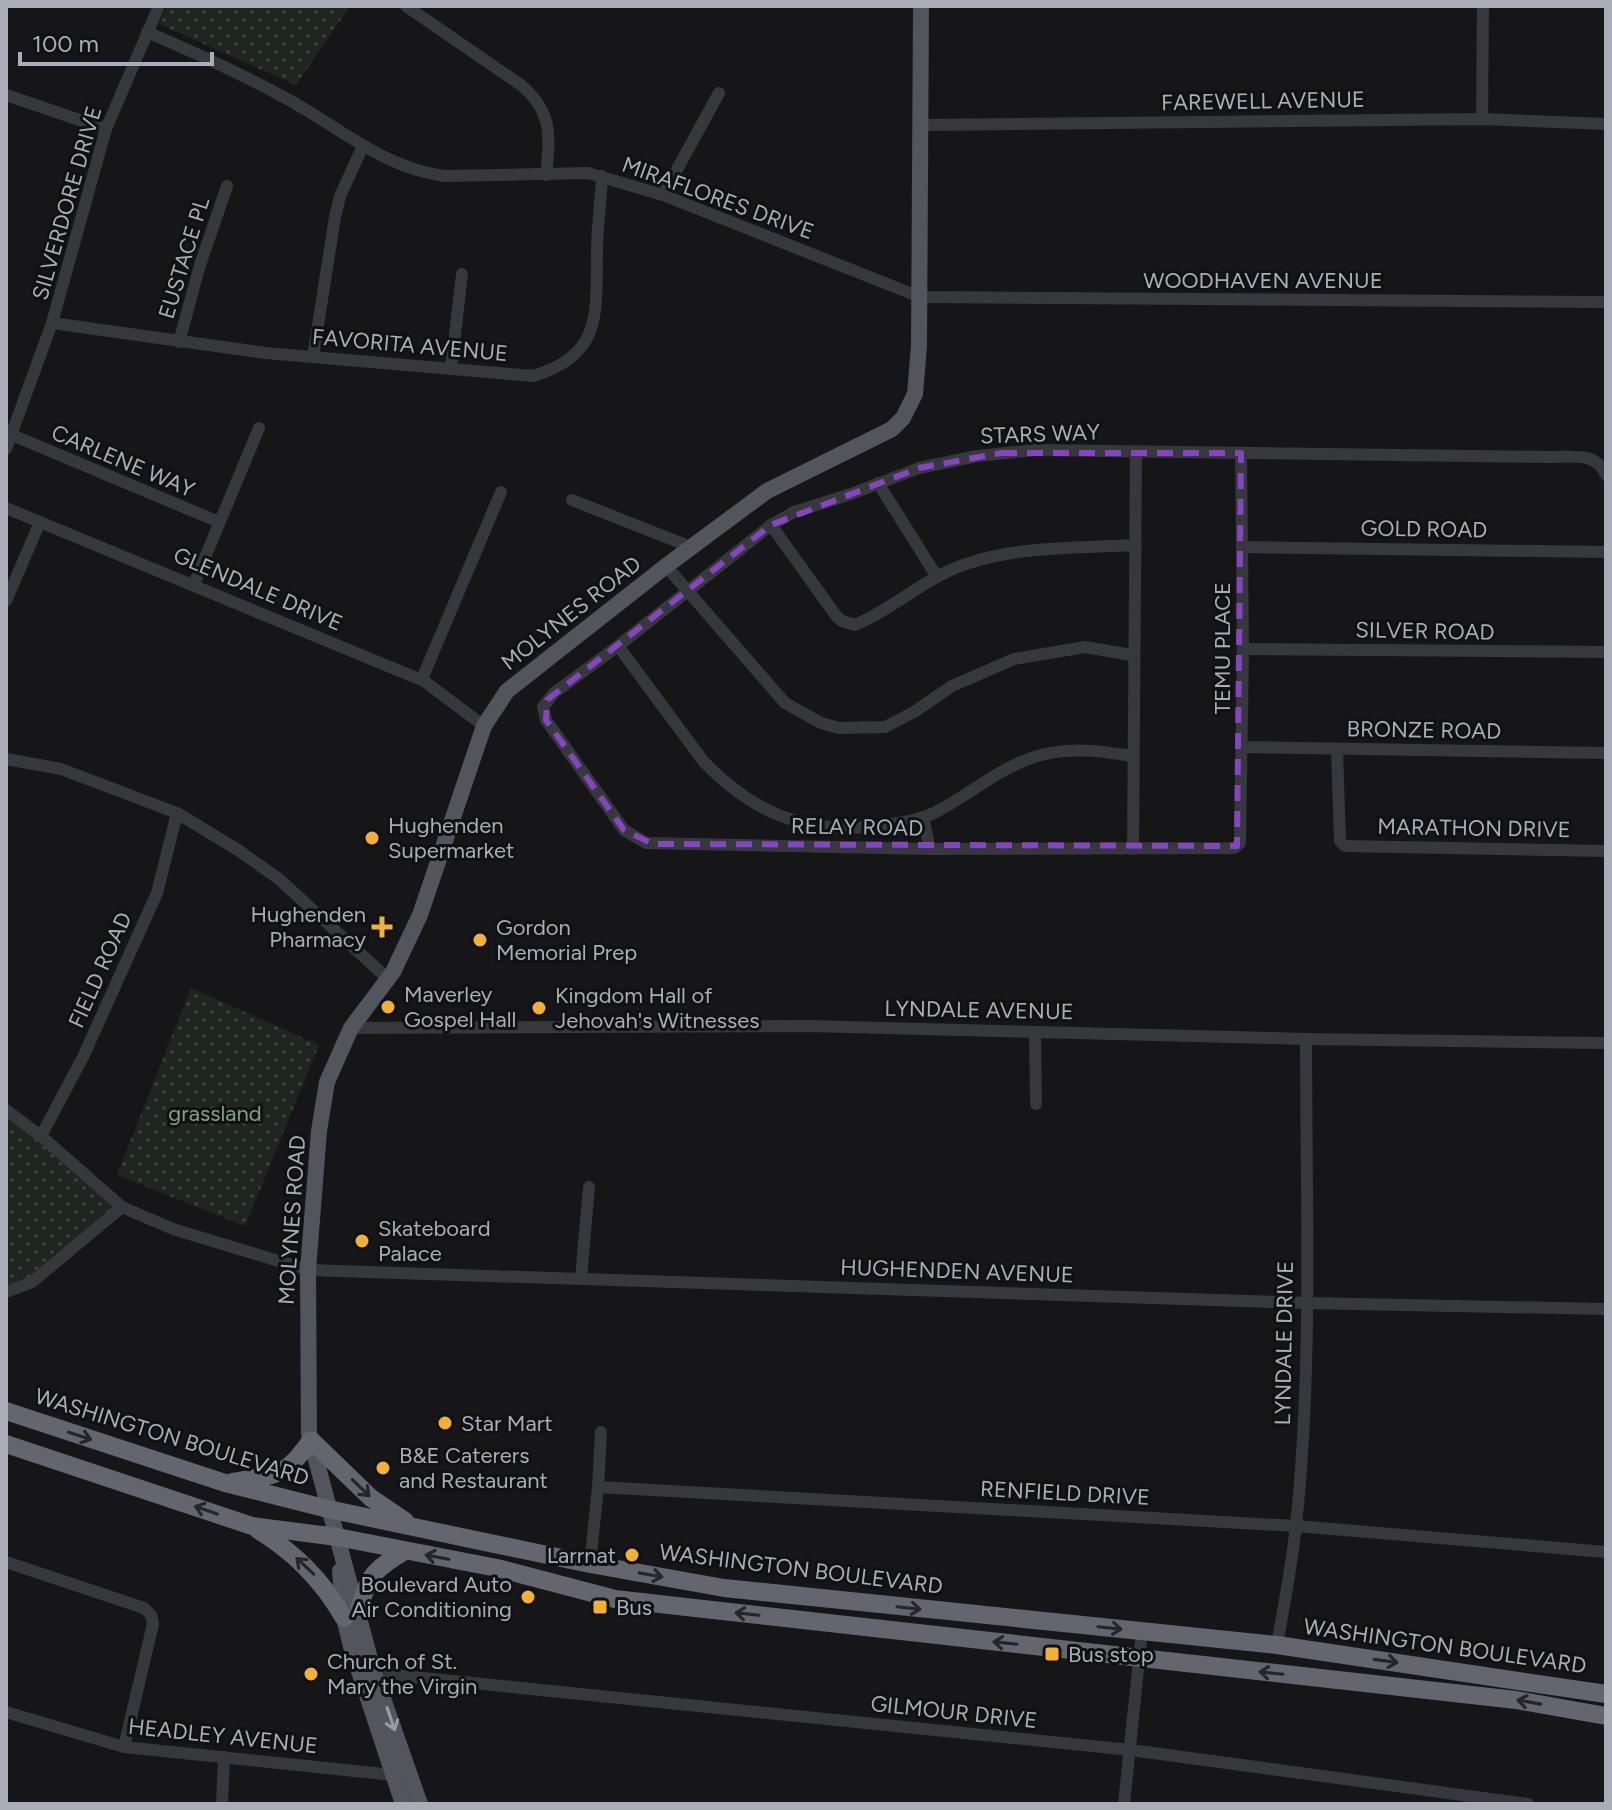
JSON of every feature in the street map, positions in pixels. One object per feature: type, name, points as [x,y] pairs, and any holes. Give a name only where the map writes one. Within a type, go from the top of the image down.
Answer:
[{"type":"highway","name":"WASHINGTON BOULEVARD","points":[[6,1411],[225,1483],[328,1509],[590,1564],[724,1588],[1277,1645],[1606,1694]]},
{"type":"highway","points":[[225,1483],[284,1471],[293,1465],[311,1440],[371,1498],[418,1529]]},
{"type":"highway","name":"WASHINGTON BOULEVARD","points":[[6,1444],[252,1526],[337,1537],[497,1568],[615,1599],[1516,1700],[1606,1716]]},
{"type":"highway","points":[[252,1526],[302,1563],[351,1614],[376,1569],[405,1551]]},
{"type":"main road","name":"MOLYNES ROAD","points":[[403,1804],[352,1650],[351,1614],[337,1537],[311,1440],[308,1270],[319,1131],[327,1082],[351,1028],[388,979],[420,915],[484,726],[507,691],[767,491],[892,429],[903,418],[915,394],[920,297],[921,6]]},
{"type":"main road","name":"MOLYNES ROAD","points":[[351,1614],[420,1804]]},
{"type":"street","name":"SILVERDORE DRIVE","points":[[52,323],[106,129],[159,6]]},
{"type":"street","points":[[406,6],[537,99],[545,114],[549,144],[546,175]]},
{"type":"street","points":[[1482,119],[1483,6]]},
{"type":"street","name":"MIRAFLORES DRIVE","points":[[147,32],[251,80],[381,157],[421,173],[445,176],[588,173],[602,176],[663,195],[920,297]]},
{"type":"street","points":[[663,195],[719,93]]},
{"type":"street","points":[[6,95],[106,129]]},
{"type":"street","name":"FAREWELL AVENUE","points":[[921,125],[1482,119],[1606,124]]},
{"type":"street","points":[[313,357],[335,217],[340,196],[363,146]]},
{"type":"street","name":"FAVORITA AVENUE","points":[[52,323],[179,342],[313,357],[533,376],[555,369],[573,358],[586,343],[593,328],[598,292],[598,218],[602,176]]},
{"type":"street","name":"EUSTACE PL","points":[[179,342],[200,265],[227,186]]},
{"type":"street","points":[[451,369],[462,274]]},
{"type":"street","name":"WOODHAVEN AVENUE","points":[[920,297],[1606,302]]},
{"type":"street","points":[[6,449],[52,323]]},
{"type":"street","points":[[194,584],[259,428]]},
{"type":"street","name":"CARLENE WAY","points":[[12,435],[219,522]]},
{"type":"street","name":"STARS WAY","points":[[543,707],[554,693],[771,525],[794,512],[919,468],[977,456],[1035,450],[1585,458],[1599,463],[1606,475]]},
{"type":"street","points":[[1133,849],[1132,655],[1136,452]]},
{"type":"street","name":"TEMU PLACE","points":[[1240,843],[1243,649],[1241,453]]},
{"type":"street","points":[[878,483],[937,577]]},
{"type":"street","points":[[422,679],[501,492]]},
{"type":"street","points":[[572,500],[691,547]]},
{"type":"street","name":"GLENDALE DRIVE","points":[[6,508],[422,679],[484,726]]},
{"type":"street","points":[[6,601],[40,522]]},
{"type":"street","points":[[771,525],[837,617],[848,624],[863,621],[937,577],[969,563],[1005,555],[1067,548],[1136,545]]},
{"type":"street","name":"GOLD ROAD","points":[[1242,547],[1606,552]]},
{"type":"street","points":[[666,566],[785,703],[821,723],[839,728],[885,727],[952,686],[1014,659],[1085,647],[1132,655]]},
{"type":"street","points":[[618,646],[704,762],[734,790],[773,814],[814,825],[853,828],[923,817],[1039,755],[1092,749],[1132,756]]},
{"type":"street","name":"SILVER ROAD","points":[[1243,649],[1606,652]]},
{"type":"street","name":"RELAY ROAD","points":[[543,707],[546,720],[624,830],[640,841],[653,844],[1133,849],[1234,848],[1240,843]]},
{"type":"street","name":"BRONZE ROAD","points":[[1241,747],[1606,753]]},
{"type":"street","name":"MARATHON DRIVE","points":[[1337,749],[1341,843],[1345,846],[1606,851]]},
{"type":"street","points":[[6,759],[61,769],[177,813],[279,879],[388,979]]},
{"type":"street","name":"FIELD ROAD","points":[[41,1136],[83,1057],[157,893],[177,813]]},
{"type":"street","points":[[923,817],[930,849]]},
{"type":"street","points":[[786,819],[791,846]]},
{"type":"street","name":"LYNDALE AVENUE","points":[[351,1028],[808,1026],[1606,1043]]},
{"type":"street","points":[[1035,1032],[1036,1104]]},
{"type":"street","name":"LYNDALE DRIVE","points":[[1277,1645],[1296,1526],[1302,1439],[1306,1303],[1306,1039]]},
{"type":"street","name":"HUGHENDEN AVENUE","points":[[6,1110],[41,1136],[122,1207],[173,1229],[308,1270],[1306,1303],[1606,1309]]},
{"type":"street","points":[[581,1278],[589,1187]]},
{"type":"street","points":[[6,1292],[32,1282],[122,1207]]},
{"type":"street","points":[[590,1564],[601,1432]]},
{"type":"street","name":"RENFIELD DRIVE","points":[[598,1487],[1296,1526],[1606,1552]]},
{"type":"street","points":[[6,1562],[144,1608],[151,1615],[153,1624],[124,1747]]},
{"type":"street","points":[[1124,1804],[1142,1631]]},
{"type":"street","name":"GILMOUR DRIVE","points":[[374,1673],[1131,1750],[1528,1804]]},
{"type":"street","name":"HEADLEY AVENUE","points":[[6,1712],[124,1747],[393,1775]]},
{"type":"street","points":[[222,1804],[224,1757]]},
{"type":"highlighted area","points":[[1001,453],[1241,453],[1237,846],[653,844],[624,830],[546,720],[547,700],[771,525],[919,468]]},
{"type":"green space","points":[[167,6],[350,6],[296,85],[159,24]]},
{"type":"green space","name":"grassland","points":[[191,988],[319,1045],[245,1226],[117,1175]]},
{"type":"green space","points":[[6,1110],[122,1207],[32,1282],[6,1292]]},
{"type":"place","name":"Hughenden Supermarket","points":[[372,838]]},
{"type":"place","name":"Hughenden Pharmacy","points":[[382,927]]},
{"type":"place","name":"Gordon Memorial Prep","points":[[480,940]]},
{"type":"place","name":"Maverley Gospel Hall","points":[[388,1007]]},
{"type":"place","name":"Kingdom Hall of Jehovah's Witnesses","points":[[539,1008]]},
{"type":"place","name":"Skateboard Palace","points":[[362,1241]]},
{"type":"place","name":"Star Mart","points":[[445,1423]]},
{"type":"place","name":"B&E Caterers and Restaurant","points":[[383,1468]]},
{"type":"place","name":"Larrnat","points":[[632,1555]]},
{"type":"place","name":"Boulevard Auto Air Conditioning","points":[[528,1597]]},
{"type":"place","name":"Bus","points":[[600,1607]]},
{"type":"place","name":"Bus stop","points":[[1052,1654]]},
{"type":"place","name":"Church of St. Mary the Virgin","points":[[311,1674]]}]
